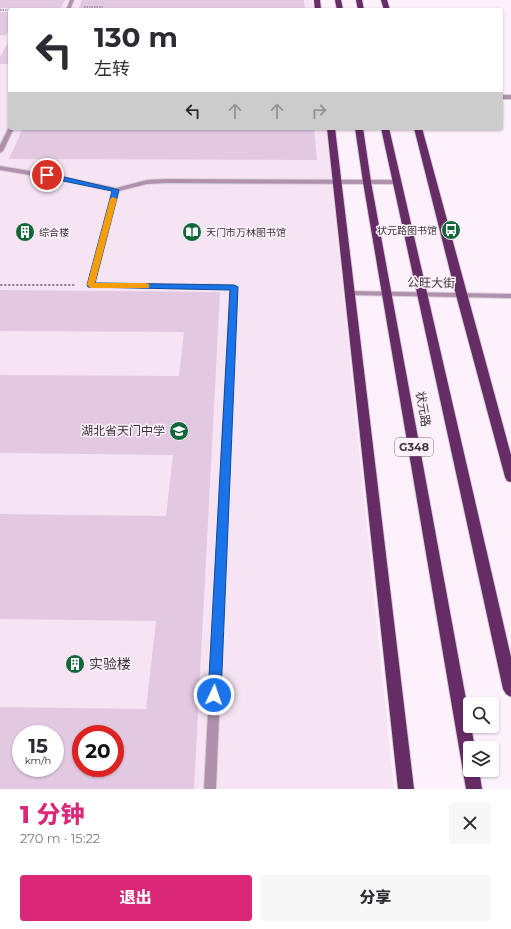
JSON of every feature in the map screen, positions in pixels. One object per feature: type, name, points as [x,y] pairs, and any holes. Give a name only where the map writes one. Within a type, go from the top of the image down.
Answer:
[{"type":"highway","points":[[331,130],[406,789]]},
{"type":"highway","name":"状元路","points":[[359,130],[386,293],[466,741]]},
{"type":"highway","name":"状元路","points":[[385,130],[421,294],[511,689]]},
{"type":"highway","points":[[419,130],[461,295],[511,477]]},
{"type":"highway","points":[[472,777],[474,789]]},
{"type":"street","points":[[0,151],[10,130]]},
{"type":"street","points":[[0,168],[54,177],[116,190],[147,182],[166,181],[396,182]]},
{"type":"street","points":[[116,190],[91,285],[234,287],[210,789]]},
{"type":"street","name":"公旺大街","points":[[350,293],[511,296]]},
{"type":"path","points":[[0,284],[91,285]]},
{"type":"shaded area","name":"湖北省天门中学","points":[[0,0],[312,0],[313,8],[8,8],[8,130],[326,130],[394,789],[0,789]]},
{"type":"shaded area","points":[[0,0],[65,0],[61,8],[0,8]]},
{"type":"shaded area","points":[[82,0],[304,0],[305,8],[79,8]]},
{"type":"shaded area","points":[[0,12],[8,12],[8,32],[6,35],[0,35]]},
{"type":"shaded area","points":[[8,43],[8,64],[0,64],[0,57]]},
{"type":"shaded area","points":[[22,130],[314,130],[317,160],[9,159]]},
{"type":"shaded area","points":[[0,290],[220,292],[194,789],[0,789],[0,707],[146,709],[156,621],[0,619],[0,514],[166,516],[173,455],[0,453],[0,375],[179,376],[184,332],[0,331]]},
{"type":"slow traffic","points":[[113,199],[91,285],[146,286]]},
{"type":"place","name":"状元路图书馆","points":[[451,230]]},
{"type":"place","name":"综合楼","points":[[25,232]]},
{"type":"place","name":"天门市万林图书馆","points":[[192,232]]},
{"type":"place","name":"湖北省天门中学","points":[[179,431]]},
{"type":"place","name":"实验楼","points":[[75,664]]},
{"type":"route","points":[[47,175],[116,190],[91,285],[234,287],[214,695]]}]
